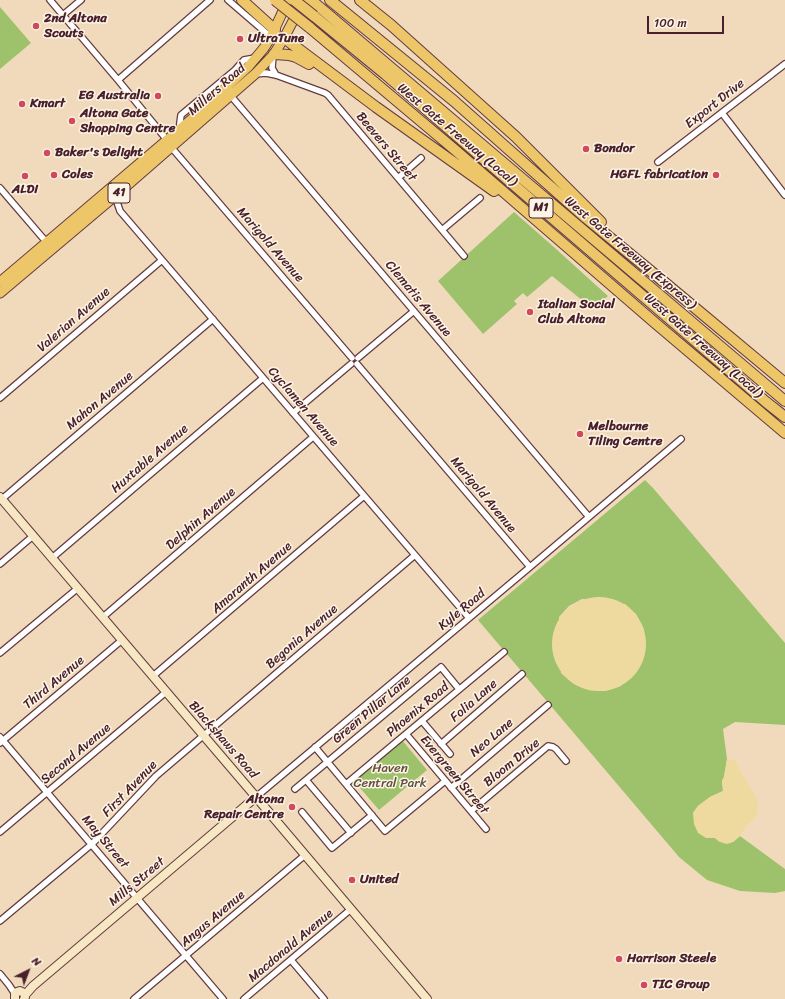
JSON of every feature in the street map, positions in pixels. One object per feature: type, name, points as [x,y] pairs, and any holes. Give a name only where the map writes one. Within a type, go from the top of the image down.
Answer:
[{"type":"highway","points":[[242,0],[273,34]]},
{"type":"highway","name":"West Gate Freeway (Local)","points":[[275,0],[454,149],[785,433]]},
{"type":"highway","name":"West Gate Freeway (Express)","points":[[294,0],[402,88],[785,417]]},
{"type":"highway","name":"West Gate Freeway (Local)","points":[[330,0],[454,101],[586,218],[785,383]]},
{"type":"highway","points":[[360,0],[396,30],[516,137],[664,282]]},
{"type":"highway","name":"West Gate Freeway (Express)","points":[[315,3],[785,401]]},
{"type":"highway","points":[[284,38],[376,107],[542,224]]},
{"type":"highway","points":[[274,54],[296,57],[314,66],[376,107]]},
{"type":"main road","name":"Millers Road","points":[[0,293],[121,191],[169,144],[178,130],[248,67],[264,48],[273,34],[288,0]]},
{"type":"main road","name":"Millers Road","points":[[0,282],[47,242],[231,96],[255,74],[274,54],[304,0]]},
{"type":"main road","points":[[273,34],[284,38]]},
{"type":"main road","name":"Blackshaws Road","points":[[1,498],[427,999]]},
{"type":"main road","name":"Mills Street","points":[[20,996],[256,797]]},
{"type":"street","name":"Marigold Avenue","points":[[50,0],[118,80],[169,144],[530,567]]},
{"type":"street","points":[[63,15],[81,0]]},
{"type":"street","points":[[118,80],[210,0]]},
{"type":"street","points":[[228,0],[273,34]]},
{"type":"street","points":[[274,54],[272,68],[276,75]]},
{"type":"street","name":"Export Drive","points":[[658,162],[785,64]]},
{"type":"street","name":"Beevers Street","points":[[255,74],[266,72],[328,95],[464,256]]},
{"type":"street","name":"Clematis Avenue","points":[[231,96],[590,517]]},
{"type":"street","points":[[722,114],[785,195]]},
{"type":"street","points":[[398,178],[421,158]]},
{"type":"street","points":[[0,188],[47,242],[54,242],[65,237]]},
{"type":"street","points":[[120,211],[117,205],[117,198],[121,191]]},
{"type":"street","points":[[442,230],[480,198]]},
{"type":"street","points":[[98,210],[110,206],[115,207],[120,211]]},
{"type":"street","name":"Cyclamen Avenue","points":[[120,211],[469,618]]},
{"type":"street","name":"Valerian Avenue","points":[[0,398],[162,260]]},
{"type":"street","points":[[293,413],[414,311]]},
{"type":"street","name":"Mahon Avenue","points":[[1,498],[213,319]]},
{"type":"street","name":"Huxtable Avenue","points":[[52,558],[263,378]]},
{"type":"street","name":"Delphin Avenue","points":[[103,617],[314,437]]},
{"type":"street","name":"Kyle Road","points":[[256,797],[681,439]]},
{"type":"street","name":"Amaranth Avenue","points":[[153,676],[364,496]]},
{"type":"street","points":[[0,564],[33,536]]},
{"type":"street","name":"Begonia Avenue","points":[[204,736],[415,555]]},
{"type":"street","points":[[0,653],[78,588]]},
{"type":"street","name":"Third Avenue","points":[[1,740],[122,640]]},
{"type":"street","name":"Phoenix Road","points":[[346,784],[504,652]]},
{"type":"street","name":"Green Pillar Lane","points":[[295,789],[441,667],[459,689]]},
{"type":"street","name":"Folia Lane","points":[[441,744],[522,674]]},
{"type":"street","name":"Second Avenue","points":[[0,832],[166,692]]},
{"type":"street","name":"Neo Lane","points":[[451,788],[548,705]]},
{"type":"street","points":[[422,721],[450,754]]},
{"type":"street","name":"Evergreen Street","points":[[406,734],[486,829]]},
{"type":"street","name":"First Avenue","points":[[0,922],[92,844],[156,776],[204,736]]},
{"type":"street","name":"May Street","points":[[1,740],[48,792],[223,999]]},
{"type":"street","name":"Bloom Drive","points":[[470,811],[548,746],[556,749],[566,761]]},
{"type":"street","points":[[315,747],[385,831],[445,781]]},
{"type":"street","points":[[306,780],[351,833]]},
{"type":"street","points":[[302,812],[332,848],[372,815]]},
{"type":"street","name":"Angus Avenue","points":[[134,999],[305,855]]},
{"type":"street","name":"Macdonald Avenue","points":[[244,999],[351,909]]},
{"type":"street","points":[[291,960],[324,999]]},
{"type":"street","points":[[0,974],[20,996]]},
{"type":"green space","points":[[0,7],[31,43],[0,69]]},
{"type":"green space","points":[[514,212],[608,296],[593,309],[552,276],[527,297],[523,293],[514,301],[517,304],[483,334],[438,281]]},
{"type":"green space","points":[[645,480],[785,643],[785,725],[735,722],[723,729],[727,759],[722,781],[723,791],[710,797],[698,806],[693,813],[706,838],[715,838],[720,842],[733,842],[740,836],[785,869],[785,891],[775,893],[740,891],[707,880],[679,857],[478,620]],"holes":[[[582,599],[625,604],[636,614],[644,629],[621,686],[605,691],[589,690],[574,684],[561,673],[559,617],[569,606]]]},
{"type":"green space","name":"Haven Central Park","points":[[402,740],[427,770],[379,810],[354,781]]},
{"type":"sand","points":[[599,597],[617,600],[632,611],[643,626],[646,644],[643,662],[632,677],[617,688],[599,691],[581,688],[566,677],[555,662],[552,644],[555,626],[566,611],[581,600]]},
{"type":"sand","points":[[727,759],[736,760],[739,769],[756,797],[758,807],[756,817],[747,825],[740,836],[733,842],[727,844],[720,842],[715,838],[706,838],[698,833],[694,824],[693,813],[698,806],[710,797],[723,791],[722,781]]},
{"type":"place","name":"2nd Altona Scouts","points":[[36,26]]},
{"type":"place","name":"UltraTune","points":[[240,39]]},
{"type":"place","name":"EG Australia","points":[[158,96]]},
{"type":"place","name":"Kmart","points":[[22,104]]},
{"type":"place","name":"Altona Gate Shopping Centre","points":[[72,121]]},
{"type":"place","name":"Bondor","points":[[586,149]]},
{"type":"place","name":"Baker's Delight","points":[[47,153]]},
{"type":"place","name":"Coles","points":[[54,175]]},
{"type":"place","name":"HGFL fabrication","points":[[716,175]]},
{"type":"place","name":"ALDI","points":[[25,176]]},
{"type":"place","name":"Italian Social Club Altona","points":[[530,312]]},
{"type":"place","name":"Melbourne Tiling Centre","points":[[580,434]]},
{"type":"place","name":"Altona Repair Centre","points":[[292,807]]},
{"type":"place","name":"United","points":[[352,880]]},
{"type":"place","name":"Harrison Steele","points":[[619,959]]},
{"type":"place","name":"TIC Group","points":[[644,985]]}]
